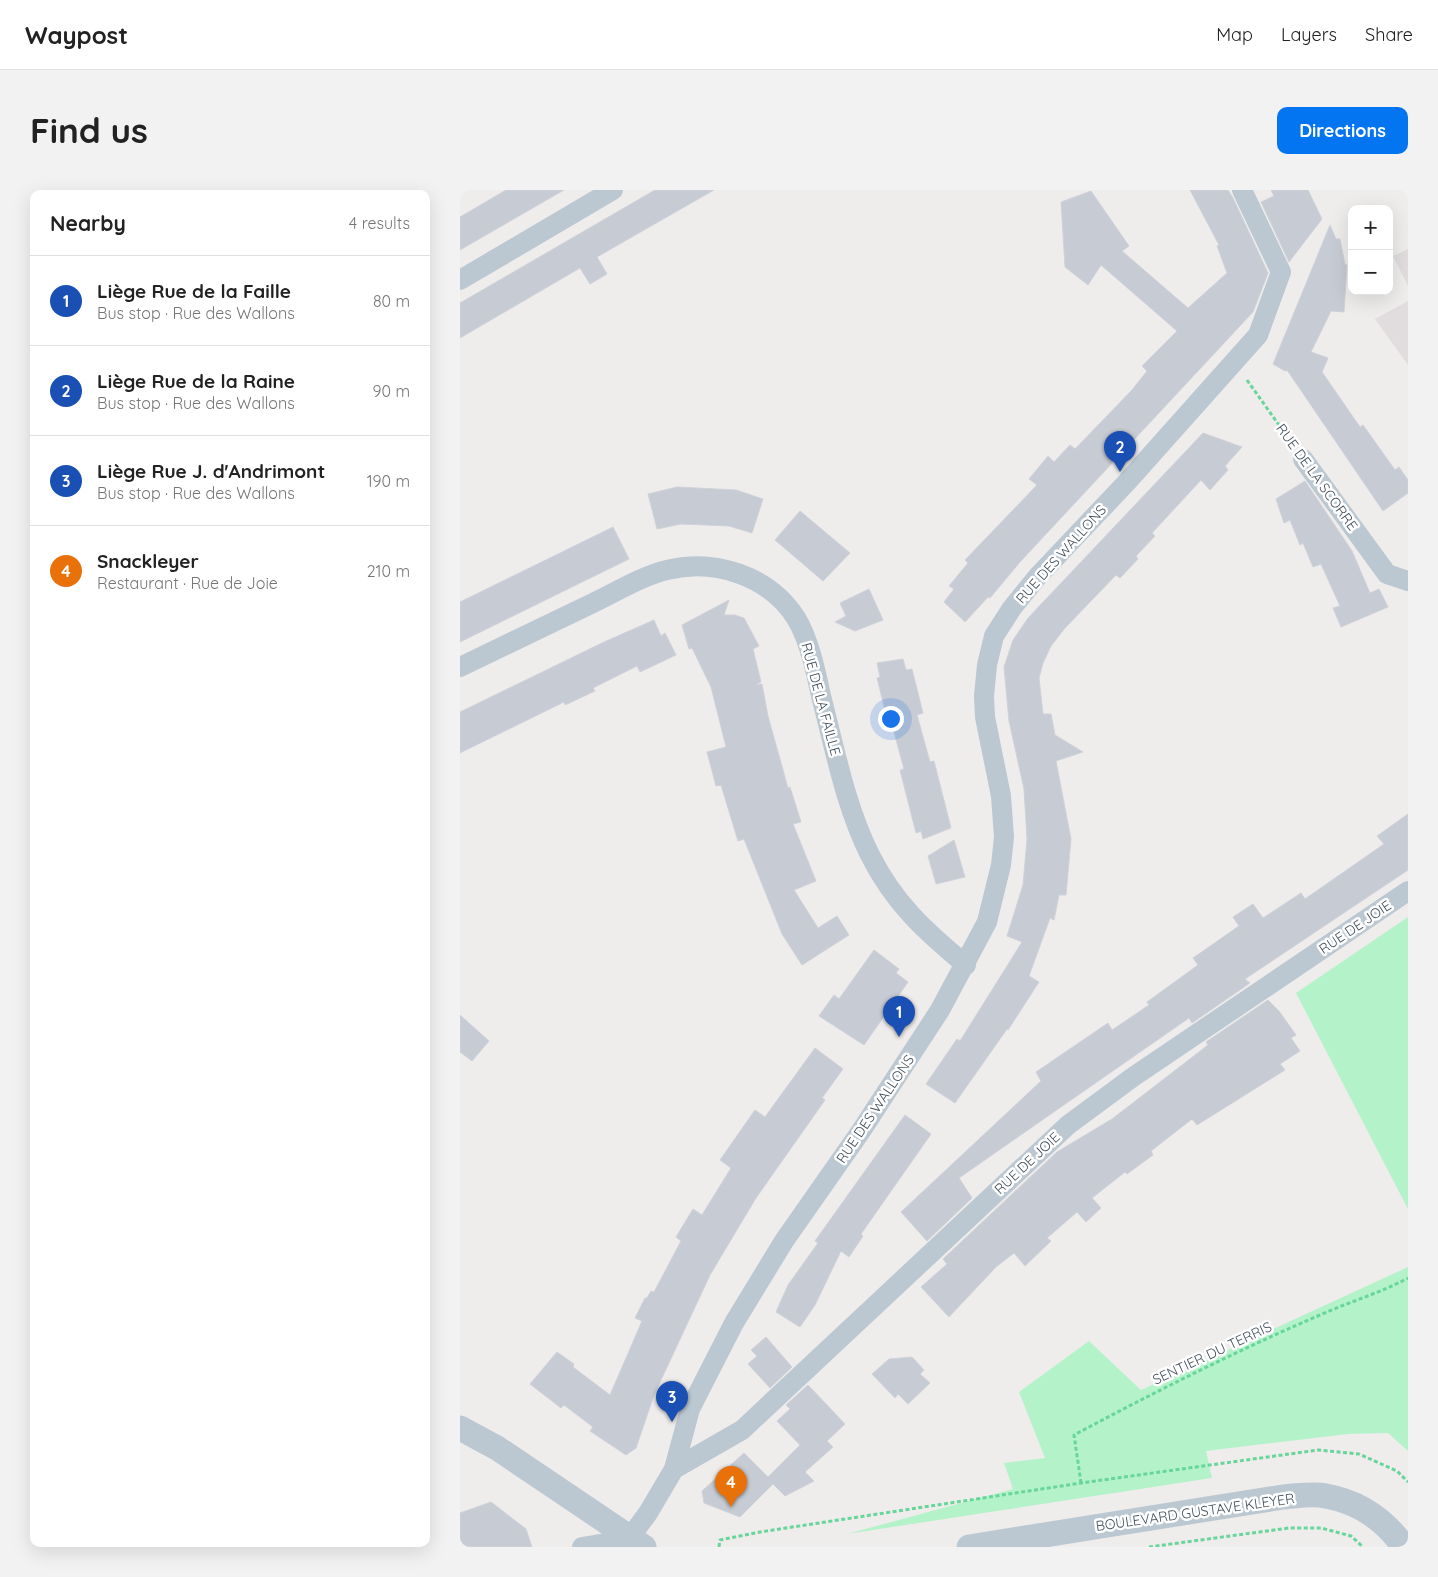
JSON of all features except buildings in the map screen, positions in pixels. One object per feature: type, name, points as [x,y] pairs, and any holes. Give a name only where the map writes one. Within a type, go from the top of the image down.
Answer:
[{"type":"street","points":[[460,280],[613,190]]},
{"type":"street","name":"RUE DES WALLONS","points":[[632,1544],[674,1469],[690,1409],[734,1322],[784,1241],[862,1131],[935,1018],[966,965],[987,922],[1001,865],[1004,837],[1001,796],[986,717],[984,696],[987,665],[994,636],[1012,608],[1038,576],[1258,335],[1281,272],[1242,190]]},
{"type":"street","name":"RUE DE LA SCORRE","points":[[1303,459],[1387,574],[1408,580]]},
{"type":"street","name":"RUE DE LA FAILLE","points":[[460,667],[625,587],[667,570],[713,566],[748,576],[778,597],[796,619],[813,662],[847,800],[870,854],[887,886],[911,917],[966,965]]},
{"type":"street","name":"RUE DE JOIE","points":[[674,1469],[742,1430],[1068,1125],[1133,1078],[1408,891]]},
{"type":"street","points":[[460,1428],[497,1448],[632,1544]]},
{"type":"street","name":"BOULEVARD GUSTAVE KLEYER","points":[[969,1547],[1283,1497],[1325,1496],[1367,1510],[1393,1531],[1404,1547]]},
{"type":"street","points":[[582,1547],[632,1544]]},
{"type":"path","name":"RUE DE LA SCORRE","points":[[1234,362],[1303,459]]},
{"type":"path","name":"SENTIER DU TERRIS","points":[[1081,1483],[1074,1435],[1181,1379],[1321,1314],[1384,1291],[1408,1278]]},
{"type":"path","points":[[719,1547],[720,1540],[760,1532],[1081,1483],[1318,1450],[1358,1454],[1397,1471],[1408,1482]]},
{"type":"path","points":[[1149,1547],[1289,1528],[1328,1530],[1351,1536],[1363,1547]]},
{"type":"shaded area","points":[[1408,249],[1408,286],[1393,256]]},
{"type":"shaded area","points":[[1408,301],[1408,365],[1375,319]]},
{"type":"green space","points":[[1408,917],[1408,1209],[1296,993]]},
{"type":"green space","points":[[1408,1267],[1408,1451],[1388,1433],[1348,1434],[1206,1451],[1212,1478],[847,1534],[1013,1489],[1004,1463],[1045,1458],[1019,1392],[1089,1341],[1141,1390]]},
{"type":"place","name":"Liège Rue de la Raine","points":[[1120,472]]},
{"type":"place","name":"Liège Rue de la Faille","points":[[899,1037]]},
{"type":"place","name":"Liège Rue J. d'Andrimont","points":[[672,1422]]},
{"type":"place","name":"Snackleyer","points":[[731,1507]]}]
